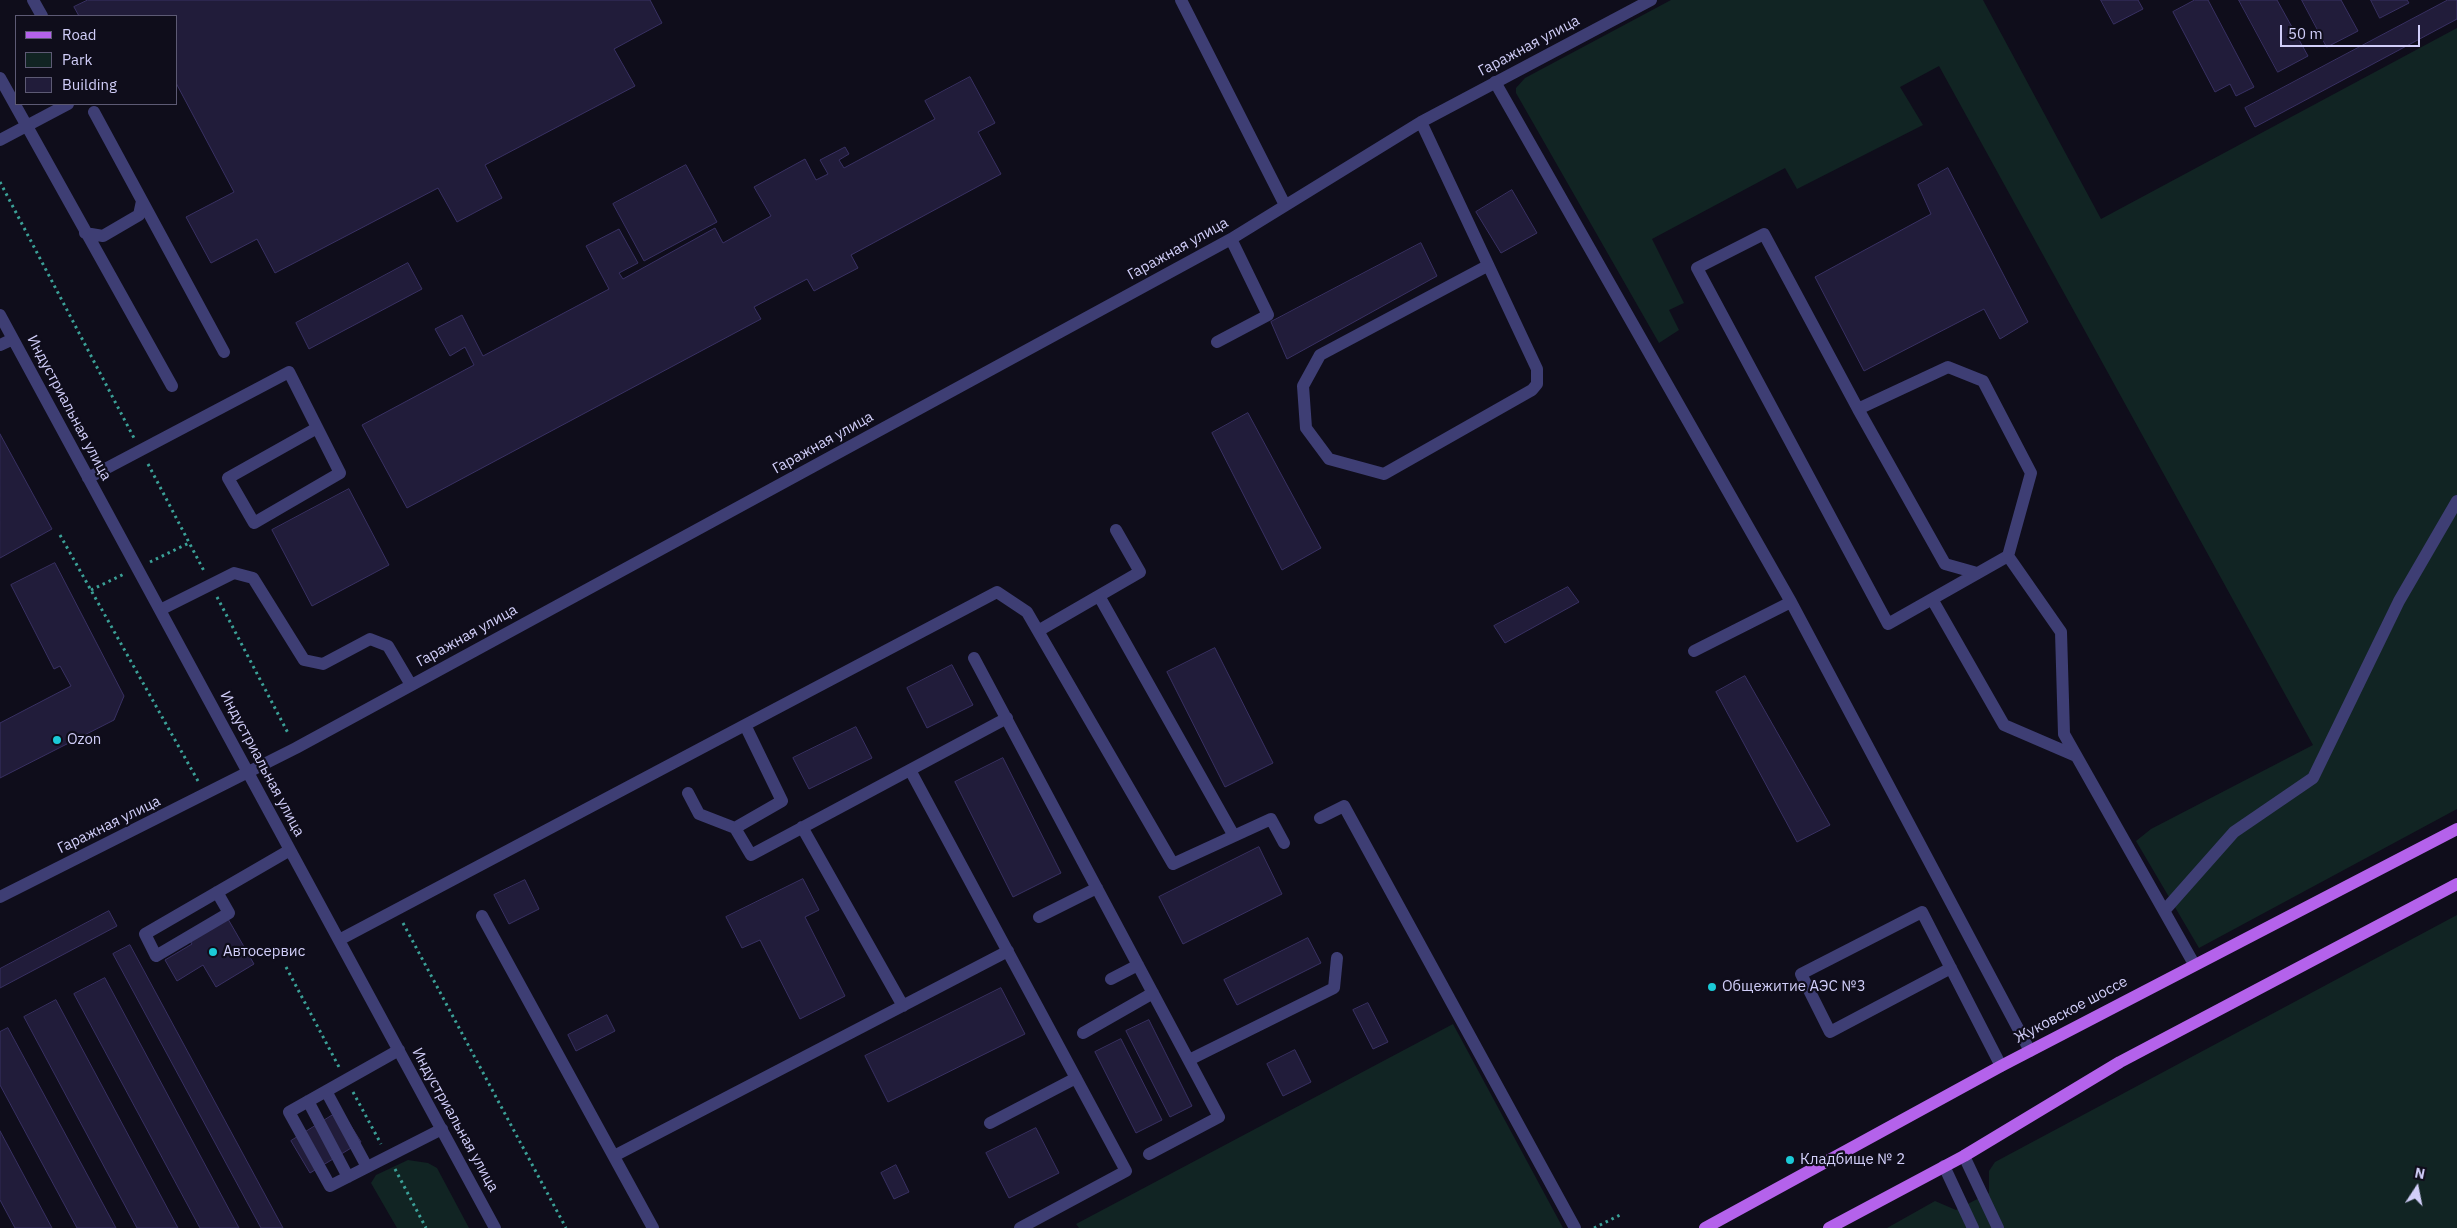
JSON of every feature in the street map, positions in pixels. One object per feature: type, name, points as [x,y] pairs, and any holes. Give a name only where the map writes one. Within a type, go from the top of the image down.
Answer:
[{"type":"main road","name":"Жуковское шоссе","points":[[1705,1228],[2001,1066],[2194,964],[2457,829]]},
{"type":"main road","points":[[1830,1228],[1964,1156],[2120,1062],[2457,884]]},
{"type":"street","points":[[33,0],[41,15]]},
{"type":"street","points":[[1181,0],[1285,205]]},
{"type":"street","name":"Гаражная улица","points":[[0,897],[249,773],[411,685],[1231,239],[1421,122],[1651,0]]},
{"type":"street","points":[[0,78],[172,386]]},
{"type":"street","points":[[1495,82],[1791,602],[2030,1051]]},
{"type":"street","points":[[0,140],[66,105]]},
{"type":"street","points":[[94,112],[224,352]]},
{"type":"street","points":[[1421,122],[1537,369],[1537,384],[1532,390],[1384,474],[1329,459],[1306,428],[1303,386],[1320,355],[1488,266]]},
{"type":"street","points":[[85,233],[103,236],[139,215],[142,201]]},
{"type":"street","points":[[1858,409],[1948,367],[1984,381],[2031,473],[2008,556],[1888,624],[1697,268],[1764,234],[1858,409],[1945,564],[1977,573]]},
{"type":"street","points":[[1218,342],[1268,315],[1231,239]]},
{"type":"street","name":"Индустриальная улица","points":[[0,314],[496,1228]]},
{"type":"street","points":[[0,345],[13,338]]},
{"type":"street","points":[[88,478],[289,372],[340,473],[254,523],[228,478],[317,428]]},
{"type":"street","points":[[2164,911],[2234,832],[2314,778],[2399,601],[2457,501]]},
{"type":"street","points":[[1038,630],[1140,572],[1116,530]]},
{"type":"street","points":[[2008,556],[2061,632],[2064,734],[2194,964]]},
{"type":"street","points":[[160,610],[234,573],[252,578],[304,660],[324,664],[370,639],[388,646],[411,685]]},
{"type":"street","points":[[339,940],[998,592],[1027,612],[1173,864],[1270,819],[1284,843]]},
{"type":"street","points":[[1099,596],[1234,836]]},
{"type":"street","points":[[1932,599],[2004,725],[2076,756]]},
{"type":"street","points":[[1694,651],[1791,602]]},
{"type":"street","points":[[974,658],[1219,1117],[1149,1154]]},
{"type":"street","points":[[688,793],[699,814],[735,828],[751,855],[1006,718]]},
{"type":"street","points":[[735,828],[782,802],[745,725]]},
{"type":"street","points":[[910,770],[1126,1171],[1020,1228]]},
{"type":"street","points":[[1320,818],[1344,806],[1575,1228]]},
{"type":"street","points":[[802,827],[902,1006]]},
{"type":"street","points":[[217,892],[229,913],[156,956],[145,934],[170,919],[290,850]]},
{"type":"street","points":[[1039,916],[1097,888]]},
{"type":"street","points":[[1951,968],[1830,1032],[1801,974],[1922,912],[1930,929],[1948,962],[2001,1066]]},
{"type":"street","points":[[482,916],[653,1228]]},
{"type":"street","points":[[614,1156],[1008,951]]},
{"type":"street","points":[[1189,1060],[1334,988],[1337,958]]},
{"type":"street","points":[[1111,979],[1138,965]]},
{"type":"street","points":[[1083,1033],[1153,993]]},
{"type":"street","points":[[399,1050],[289,1112],[330,1186],[442,1129]]},
{"type":"street","points":[[990,1124],[1076,1078]]},
{"type":"street","points":[[326,1091],[367,1167]]},
{"type":"street","points":[[308,1101],[348,1177]]},
{"type":"street","points":[[1964,1156],[1998,1228]]},
{"type":"street","points":[[1944,1166],[1973,1228]]},
{"type":"path","points":[[60,535],[206,795]]},
{"type":"path","points":[[396,910],[566,1228]]},
{"type":"path","points":[[286,967],[426,1228]]},
{"type":"path","points":[[1594,1228],[1620,1215]]},
{"type":"green space","points":[[1671,0],[1983,0],[2101,219],[2457,28],[2457,809],[2199,948],[2136,841],[2151,829],[2313,745],[1939,66],[1900,87],[1923,125],[1797,189],[1785,168],[1652,239],[1684,303],[1669,310],[1679,330],[1659,343],[1516,93],[1516,88],[1525,78]]},
{"type":"green space","points":[[2457,915],[2457,1228],[1887,1228],[1935,1201],[1956,1210],[1989,1193],[1989,1171],[1995,1162]]},
{"type":"green space","points":[[1453,1024],[1563,1228],[1079,1228],[1076,1224]]},
{"type":"green space","points":[[408,1160],[428,1163],[437,1168],[469,1228],[397,1228],[371,1183],[376,1175]]},
{"type":"building","points":[[88,0],[650,0],[662,23],[614,49],[635,86],[485,165],[502,198],[457,222],[438,188],[275,273],[257,239],[211,263],[186,217],[234,192],[178,87],[178,15],[78,15],[74,7]]},
{"type":"building","points":[[2101,0],[2138,0],[2143,9],[2114,24]]},
{"type":"building","points":[[2195,0],[2208,0],[2254,87],[2236,96],[2230,84],[2215,92],[2173,12]]},
{"type":"building","points":[[2239,0],[2277,0],[2308,56],[2278,72]]},
{"type":"building","points":[[2302,0],[2341,0],[2358,31],[2327,47]]},
{"type":"building","points":[[2371,0],[2407,0],[2409,3],[2380,18]]},
{"type":"building","points":[[2448,0],[2457,0],[2457,19],[2255,127],[2245,108]]},
{"type":"building","points":[[970,77],[995,123],[978,132],[1001,174],[851,255],[858,268],[814,291],[807,279],[754,307],[761,319],[407,508],[362,425],[474,365],[465,347],[450,356],[435,329],[462,315],[483,356],[609,289],[586,246],[619,229],[638,263],[619,273],[623,279],[715,228],[723,243],[771,216],[754,187],[805,159],[816,180],[828,174],[820,160],[845,147],[849,154],[839,160],[844,168],[935,119],[925,101]]},
{"type":"building","points":[[686,165],[717,222],[644,261],[613,204]]},
{"type":"building","points":[[1948,168],[2028,322],[2000,339],[1984,309],[1864,371],[1815,277],[1931,214],[1918,185]]},
{"type":"building","points":[[1512,190],[1537,233],[1501,253],[1476,212]]},
{"type":"building","points":[[1421,243],[1437,276],[1287,359],[1271,322]]},
{"type":"building","points":[[408,263],[422,289],[309,349],[296,323]]},
{"type":"building","points":[[1248,413],[1321,548],[1282,570],[1212,433]]},
{"type":"building","points":[[0,434],[52,529],[0,558]]},
{"type":"building","points":[[349,489],[389,565],[312,606],[272,530]]},
{"type":"building","points":[[55,563],[124,696],[114,720],[0,778],[0,723],[71,686],[60,666],[54,669],[11,585]]},
{"type":"building","points":[[1568,587],[1579,602],[1505,643],[1494,626]]},
{"type":"building","points":[[1215,648],[1273,763],[1225,787],[1167,672]]},
{"type":"building","points":[[952,665],[973,705],[927,728],[907,688]]},
{"type":"building","points":[[1745,676],[1830,825],[1797,842],[1716,692]]},
{"type":"building","points":[[856,727],[872,758],[809,789],[793,758]]},
{"type":"building","points":[[1003,758],[1061,873],[1013,897],[955,782]]},
{"type":"building","points":[[1259,847],[1282,894],[1183,944],[1159,897]]},
{"type":"building","points":[[803,879],[819,910],[805,917],[845,996],[800,1019],[760,940],[742,948],[726,917]]},
{"type":"building","points":[[525,880],[539,909],[509,924],[494,895]]},
{"type":"building","points":[[109,911],[117,926],[0,988],[0,969]]},
{"type":"building","name":"Автосервис","points":[[228,919],[254,964],[216,987],[203,965],[177,981],[165,960],[192,944],[190,941]]},
{"type":"building","points":[[1308,938],[1321,963],[1237,1005],[1224,980]]},
{"type":"building","points":[[130,945],[283,1228],[261,1228],[113,954]]},
{"type":"building","points":[[105,978],[239,1228],[200,1228],[74,994]]},
{"type":"building","points":[[1001,988],[1025,1034],[888,1102],[865,1056]]},
{"type":"building","points":[[56,1000],[178,1228],[137,1228],[24,1017]]},
{"type":"building","points":[[1368,1003],[1388,1042],[1373,1049],[1353,1010]]},
{"type":"building","points":[[607,1015],[615,1031],[576,1051],[568,1035]]},
{"type":"building","points":[[1149,1020],[1192,1106],[1170,1117],[1126,1031]]},
{"type":"building","points":[[8,1028],[116,1228],[77,1228],[0,1085],[0,1032]]},
{"type":"building","points":[[1121,1039],[1162,1120],[1136,1133],[1095,1052]]},
{"type":"building","points":[[1295,1050],[1311,1082],[1283,1096],[1267,1064]]},
{"type":"building","points":[[341,1110],[361,1142],[310,1173],[291,1141]]},
{"type":"building","points":[[1036,1128],[1059,1173],[1009,1198],[986,1153]]},
{"type":"building","points":[[0,1131],[52,1228],[15,1228],[0,1200]]},
{"type":"building","points":[[896,1165],[909,1192],[894,1199],[881,1173]]},
{"type":"place","name":"Ozon","points":[[57,740]]},
{"type":"place","name":"Автосервис","points":[[213,952]]},
{"type":"place","name":"Общежитие АЭС №3","points":[[1712,987]]},
{"type":"place","name":"Кладбище № 2","points":[[1790,1160]]}]
